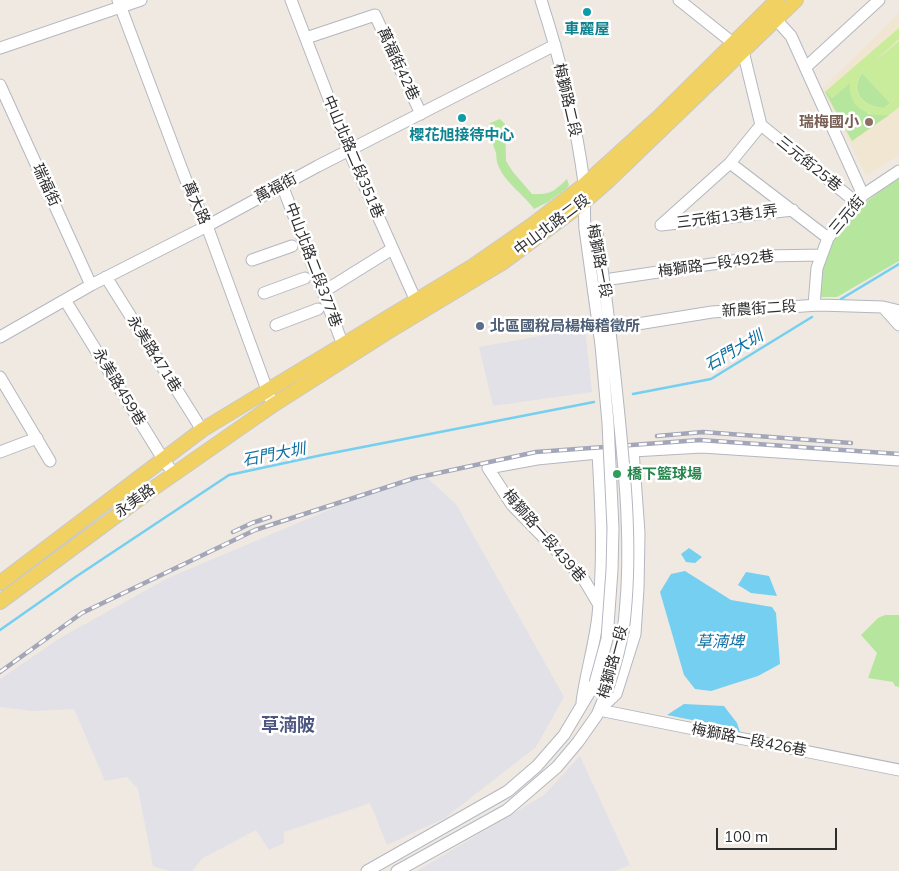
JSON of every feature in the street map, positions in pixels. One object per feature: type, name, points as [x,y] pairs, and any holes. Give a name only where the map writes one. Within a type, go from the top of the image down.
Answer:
[{"type":"main road","name":"中山北路二段","points":[[266,390],[344,345],[502,263],[583,203],[608,182],[773,9],[796,0]]},
{"type":"main road","name":"中山北路二段","points":[[273,405],[420,305],[532,225],[584,185],[738,47]]},
{"type":"main road","name":"永美路","points":[[0,583],[162,459],[202,430],[266,390]]},
{"type":"main road","name":"永美路","points":[[3,597],[273,405]]},
{"type":"street","points":[[0,48],[119,4],[141,0]]},
{"type":"street","name":"中山北路二段351巷","points":[[291,0],[349,151],[392,249],[420,305]]},
{"type":"street","name":"梅獅路二段","points":[[541,0],[572,111],[584,185],[583,203]]},
{"type":"street","points":[[678,0],[738,47],[761,125],[730,163],[828,238]]},
{"type":"street","points":[[806,67],[878,0]]},
{"type":"street","name":"萬大路","points":[[119,4],[187,183],[207,226],[273,405]]},
{"type":"street","points":[[773,9],[791,36],[806,67],[860,199]]},
{"type":"street","name":"萬福街42巷","points":[[306,38],[375,15],[421,114]]},
{"type":"street","name":"萬福街","points":[[0,337],[91,285],[554,45]]},
{"type":"street","name":"瑞福街","points":[[0,85],[91,285]]},
{"type":"street","name":"三元街25巷","points":[[761,125],[860,199]]},
{"type":"street","name":"三元街13巷1弄","points":[[730,163],[661,225],[793,210]]},
{"type":"street","name":"三元街","points":[[814,305],[817,268],[828,238],[860,199],[899,171]]},
{"type":"street","name":"中山北路二段377巷","points":[[282,185],[344,345]]},
{"type":"street","name":"梅獅路一段","points":[[397,871],[507,810],[557,767],[578,742],[599,710],[607,691],[620,646],[625,614],[628,519],[621,433],[607,300],[583,203]]},
{"type":"street","name":"梅獅路一段","points":[[367,871],[508,790],[537,766],[564,735],[581,710],[595,683],[607,638],[613,528],[608,423],[590,227]]},
{"type":"street","points":[[252,260],[292,246]]},
{"type":"street","points":[[323,292],[392,249]]},
{"type":"street","name":"梅獅路一段492巷","points":[[611,279],[766,256],[821,255]]},
{"type":"street","name":"永美路471巷","points":[[106,278],[202,430]]},
{"type":"street","points":[[264,293],[306,278]]},
{"type":"street","name":"永美路459巷","points":[[65,300],[162,459],[174,474]]},
{"type":"street","name":"新農街二段","points":[[619,327],[712,312],[814,305],[883,307],[899,312]]},
{"type":"street","points":[[883,307],[899,326]]},
{"type":"street","points":[[276,325],[318,309]]},
{"type":"street","points":[[0,377],[50,461]]},
{"type":"street","points":[[0,452],[37,438]]},
{"type":"street","points":[[598,453],[702,447],[899,460]]},
{"type":"street","name":"梅獅路一段","points":[[599,710],[616,694],[635,634],[639,533],[633,450]]},
{"type":"street","name":"梅獅路一段","points":[[581,710],[599,610],[601,527],[598,453]]},
{"type":"street","name":"梅獅路一段439巷","points":[[598,453],[537,459],[488,468],[512,505],[583,578],[599,610]]},
{"type":"street","name":"梅獅路一段426巷","points":[[599,710],[899,770]]},
{"type":"shaded area","name":"瑞梅國小","points":[[899,13],[899,155],[866,175],[822,89]]},
{"type":"shaded area","points":[[585,328],[592,392],[493,406],[479,347]]},
{"type":"shaded area","points":[[426,477],[456,504],[564,697],[536,747],[445,818],[387,845],[370,803],[284,832],[284,843],[269,850],[256,830],[203,858],[192,871],[169,871],[153,866],[138,789],[127,777],[105,781],[74,709],[33,711],[0,707],[0,679],[60,638],[168,578],[397,481]]},
{"type":"shaded area","points":[[580,756],[630,865],[615,871],[417,871],[544,795]]},
{"type":"green space","points":[[899,28],[899,39],[874,62],[899,41],[899,95],[890,103],[862,73],[857,86],[860,98],[870,105],[884,108],[899,96],[899,107],[889,115],[866,112],[855,104],[850,91],[850,83],[832,98],[826,91]]},
{"type":"green space","points":[[862,73],[890,103],[899,96],[884,108],[865,102],[858,93],[857,87]]},
{"type":"green space","points":[[851,82],[868,114],[889,115],[852,141],[825,92],[832,98]]},
{"type":"green space","points":[[500,119],[505,124],[506,161],[532,194],[544,194],[552,191],[567,179],[569,185],[567,188],[548,202],[534,209],[504,176],[497,162],[489,127],[490,123]]},
{"type":"green space","points":[[899,177],[899,261],[837,297],[819,297],[820,270],[835,235],[855,210]]},
{"type":"green space","points":[[885,615],[899,615],[899,687],[895,686],[893,682],[868,678],[877,653],[861,635],[878,618]]},
{"type":"water","points":[[689,548],[702,557],[695,563],[686,562],[681,554]]},
{"type":"water","name":"草湳埤","points":[[685,571],[731,600],[772,607],[776,613],[780,664],[758,676],[711,691],[695,689],[684,675],[660,592],[671,574]]},
{"type":"water","points":[[746,572],[769,576],[777,596],[751,593],[738,585]]},
{"type":"water","points":[[684,704],[724,706],[737,723],[740,732],[727,727],[667,715]]},
{"type":"waterway","name":"石門大圳","points":[[841,299],[899,264]]},
{"type":"waterway","name":"石門大圳","points":[[633,394],[711,379],[812,317]]},
{"type":"waterway","name":"石門大圳","points":[[0,630],[77,576],[229,475],[594,402]]},
{"type":"railway","points":[[657,436],[703,432],[851,443]]},
{"type":"railway","points":[[0,672],[82,613],[255,530],[415,478],[536,452],[700,440],[899,454]]},
{"type":"railway","points":[[233,532],[270,517]]},
{"type":"place","name":"車麗屋","points":[[587,12]]},
{"type":"place","name":"櫻花旭接待中心","points":[[462,118]]},
{"type":"place","name":"瑞梅國小","points":[[869,122]]},
{"type":"place","name":"北區國稅局楊梅稽徵所","points":[[480,326]]},
{"type":"place","name":"橋下籃球場","points":[[617,474]]},
{"type":"district","name":"草湳陂","points":[[288,726]]}]
